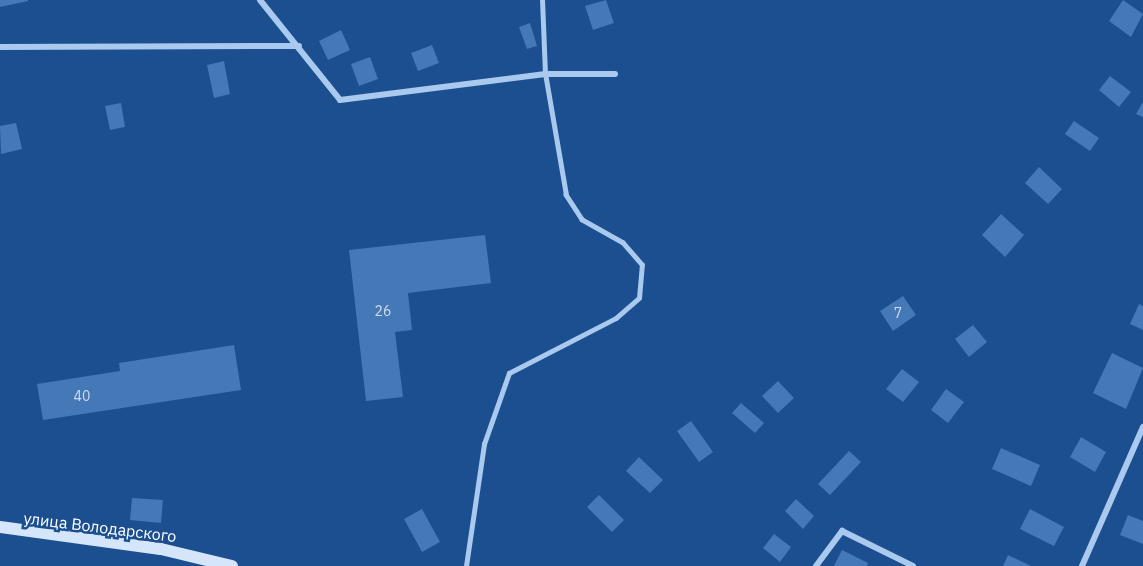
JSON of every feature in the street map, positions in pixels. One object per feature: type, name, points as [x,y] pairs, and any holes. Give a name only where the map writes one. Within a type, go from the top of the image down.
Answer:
[{"type":"street","points":[[260,0],[340,100],[545,74],[615,74]]},
{"type":"street","points":[[0,47],[299,46]]},
{"type":"street","points":[[1082,566],[1143,427]]},
{"type":"street","name":"улица Володарского","points":[[0,528],[161,549],[232,566]]},
{"type":"street","points":[[816,566],[842,531],[913,566]]},
{"type":"lane","points":[[466,566],[484,444],[509,373],[616,318],[639,298],[642,265],[623,243],[582,220],[566,195],[545,74],[542,0]]},
{"type":"building","points":[[0,0],[28,0],[28,1],[0,7]]},
{"type":"building","points":[[606,0],[614,23],[593,30],[585,6]]},
{"type":"building","points":[[1123,0],[1143,14],[1131,37],[1109,21]]},
{"type":"building","points":[[530,23],[537,46],[527,49],[519,27]]},
{"type":"building","points":[[341,30],[350,50],[328,60],[319,41]]},
{"type":"building","points":[[432,45],[439,63],[418,71],[411,53]]},
{"type":"building","points":[[370,57],[378,79],[359,86],[351,64]]},
{"type":"building","points":[[224,61],[230,94],[214,98],[207,65]]},
{"type":"building","points":[[1110,76],[1131,92],[1119,107],[1099,90]]},
{"type":"building","points":[[1143,102],[1143,117],[1136,114]]},
{"type":"building","points":[[121,103],[125,127],[110,130],[105,106]]},
{"type":"building","points":[[1074,121],[1099,138],[1090,151],[1065,134]]},
{"type":"building","points":[[16,123],[22,149],[1,154],[0,126]]},
{"type":"building","points":[[1039,167],[1062,189],[1048,204],[1025,183]]},
{"type":"building","points":[[1001,214],[1024,235],[1005,257],[982,235]]},
{"type":"building","points":[[485,235],[491,283],[408,293],[412,330],[395,332],[403,397],[366,401],[349,250]]},
{"type":"building","points":[[903,296],[916,315],[893,331],[880,311]]},
{"type":"building","points":[[1139,304],[1143,306],[1143,330],[1130,324]]},
{"type":"building","points":[[973,325],[987,342],[969,357],[955,339]]},
{"type":"building","points":[[234,345],[241,390],[43,420],[37,384],[120,371],[119,363]]},
{"type":"building","points":[[1112,353],[1143,368],[1126,409],[1093,393]]},
{"type":"building","points":[[902,369],[919,382],[903,402],[886,389]]},
{"type":"building","points":[[778,381],[794,398],[778,413],[762,396]]},
{"type":"building","points":[[946,389],[964,402],[948,423],[931,410]]},
{"type":"building","points":[[741,403],[764,423],[755,433],[732,413]]},
{"type":"building","points":[[691,421],[713,452],[699,462],[677,431]]},
{"type":"building","points":[[1081,437],[1106,452],[1095,472],[1070,457]]},
{"type":"building","points":[[1001,448],[1040,465],[1031,486],[992,469]]},
{"type":"building","points":[[849,451],[861,462],[830,495],[818,484]]},
{"type":"building","points":[[639,457],[663,480],[650,493],[626,471]]},
{"type":"building","points":[[599,495],[624,520],[612,532],[587,507]]},
{"type":"building","points":[[132,498],[163,500],[161,523],[130,520]]},
{"type":"building","points":[[796,499],[814,516],[803,529],[785,511]]},
{"type":"building","points":[[422,509],[440,542],[422,552],[404,519]]},
{"type":"building","points":[[1030,509],[1064,527],[1054,546],[1020,529]]},
{"type":"building","points":[[1128,515],[1143,521],[1143,544],[1120,535]]},
{"type":"building","points":[[774,534],[791,547],[780,562],[763,548]]},
{"type":"building","points":[[842,550],[868,563],[867,566],[834,566]]},
{"type":"building","points":[[1008,555],[1031,566],[1003,566]]}]
